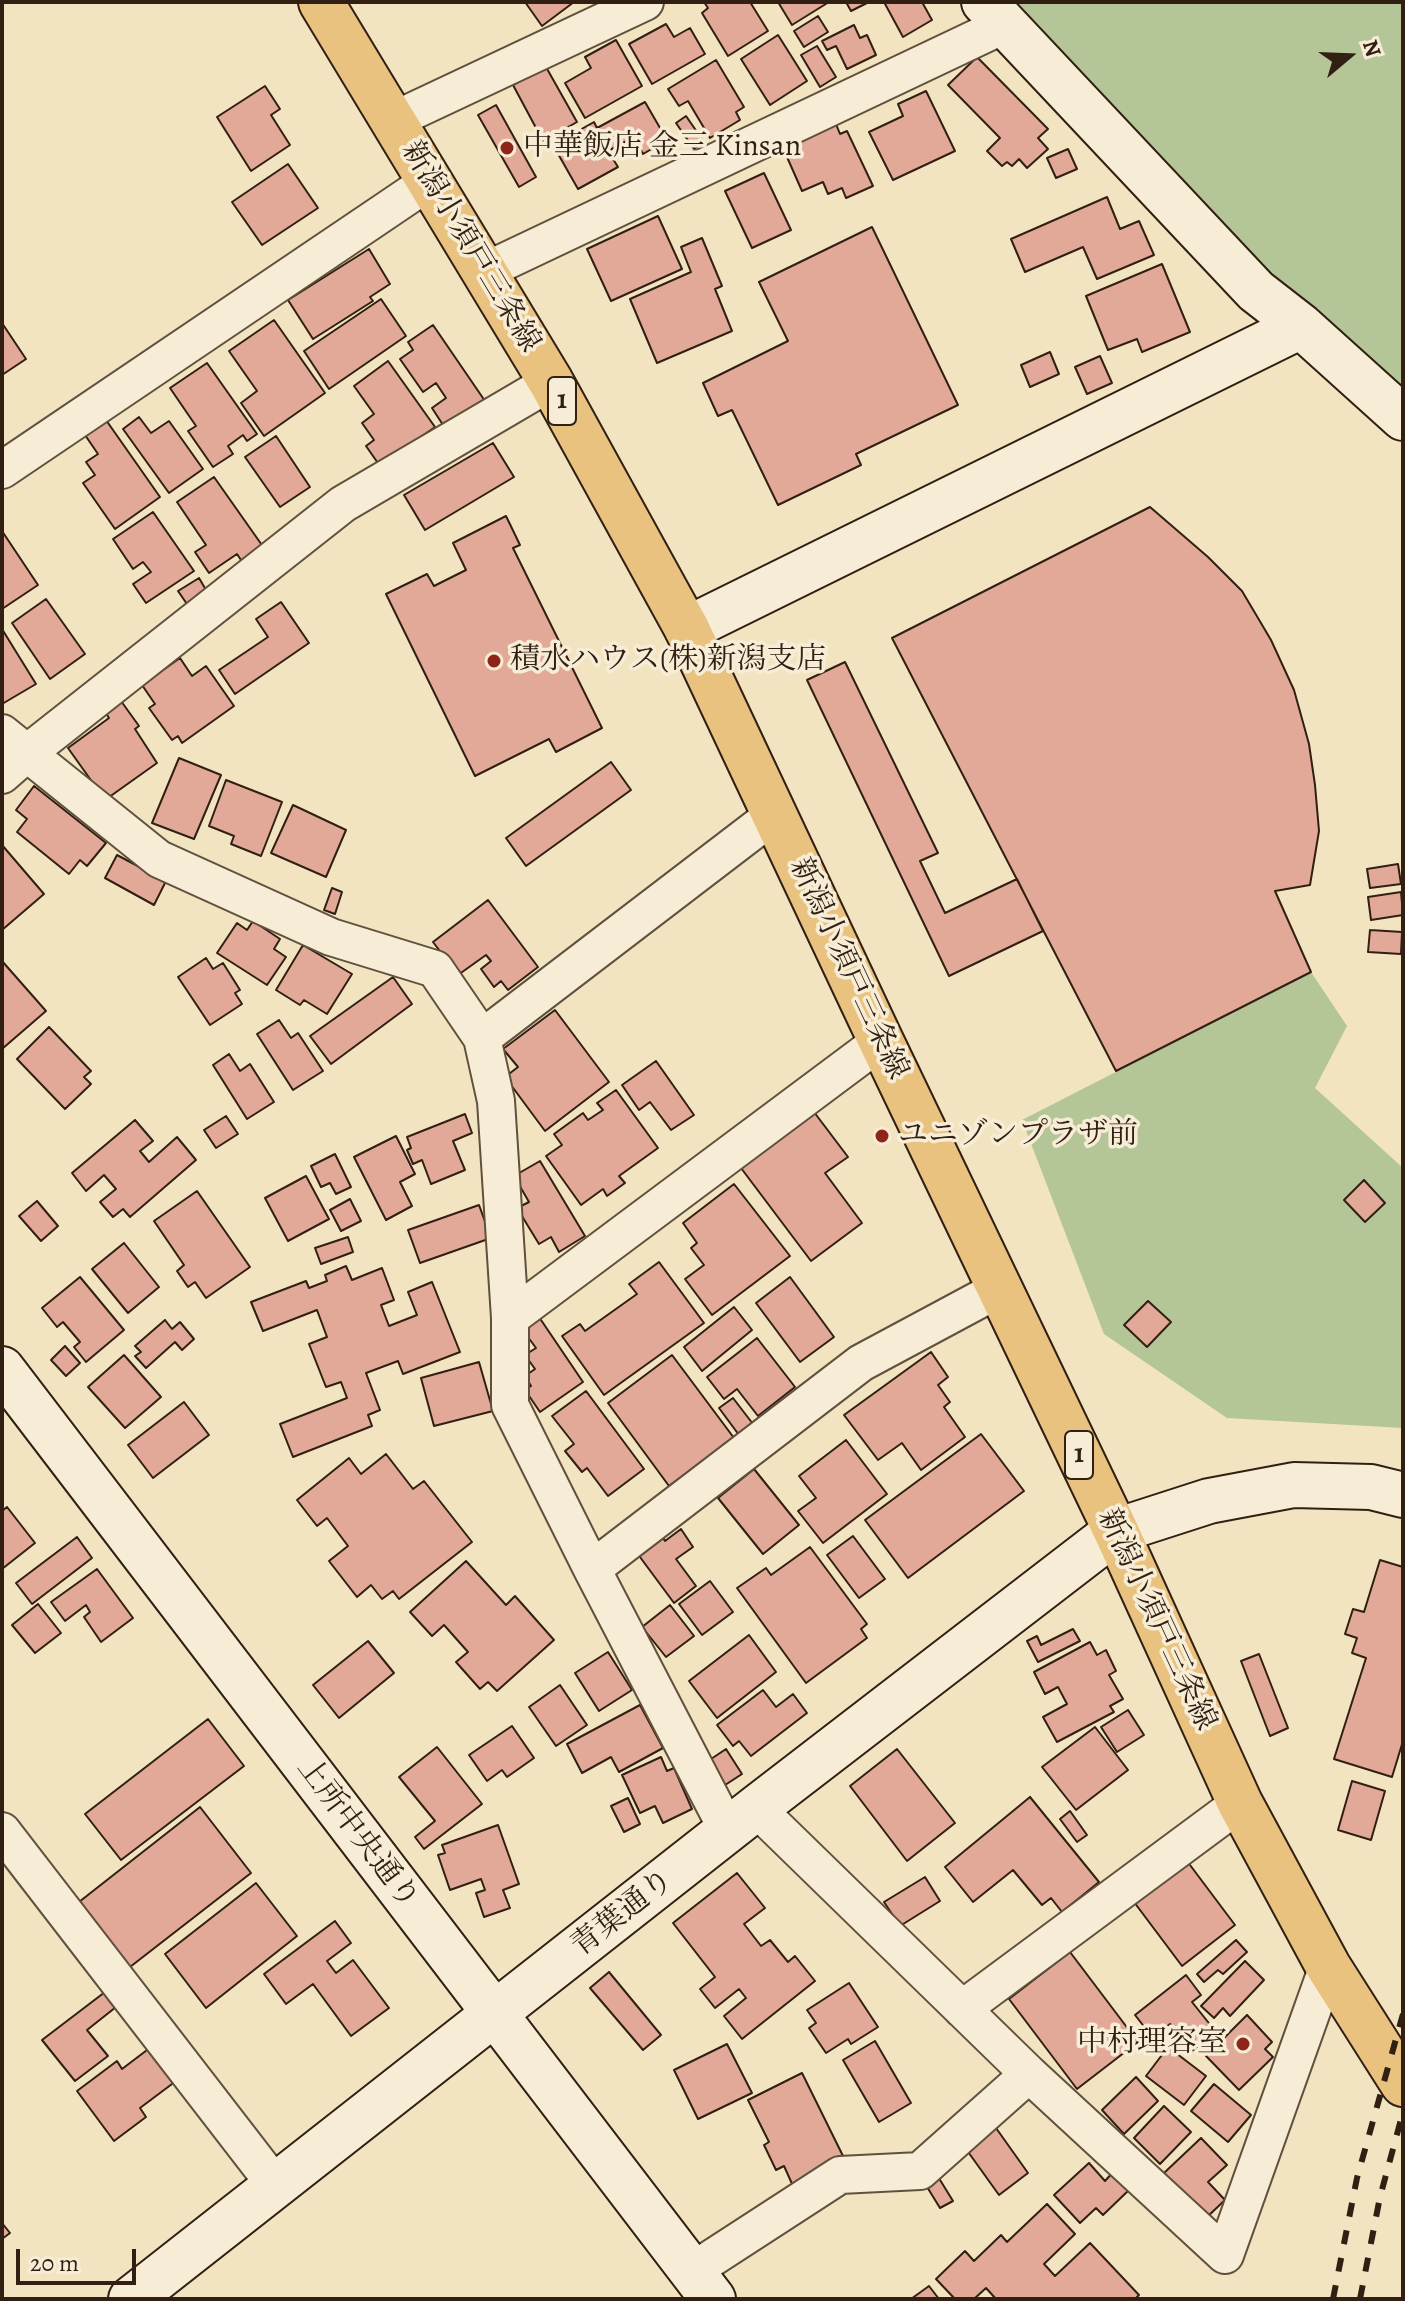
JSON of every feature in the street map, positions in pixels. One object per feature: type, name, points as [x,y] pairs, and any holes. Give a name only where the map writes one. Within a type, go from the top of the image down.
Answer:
[{"type":"main road","name":"新潟小須戸三条線","points":[[321,2],[551,382],[687,629],[1116,1531],[1240,1803],[1328,1966],[1403,2084]]},
{"type":"street","points":[[394,120],[645,2]]},
{"type":"street","points":[[485,271],[994,14],[1256,291],[1301,326],[1403,418]]},
{"type":"street","points":[[2,470],[430,181]]},
{"type":"street","points":[[687,629],[1301,326]]},
{"type":"street","points":[[551,382],[343,504],[10,754],[159,859],[331,937],[435,969],[482,1038],[496,1101],[510,1318],[510,1405],[592,1569],[742,1819],[962,2009],[1225,2255],[1328,1966]]},
{"type":"street","points":[[482,1038],[775,814]]},
{"type":"street","points":[[510,1318],[881,1041]]},
{"type":"street","points":[[592,1569],[861,1363],[999,1289]]},
{"type":"street","name":"上所中央通り","points":[[2,1369],[702,2285]]},
{"type":"street","name":"青葉通り","points":[[131,2299],[742,1819],[1116,1531],[1209,1501],[1294,1485],[1371,1487],[1403,1495]]},
{"type":"street","points":[[962,2009],[1240,1803]]},
{"type":"street","points":[[2,1831],[276,2186]]},
{"type":"street","points":[[702,2285],[840,2175],[920,2171],[1029,2074]]},
{"type":"green space","points":[[1014,2],[1403,2],[1403,392],[1253,259]]},
{"type":"green space","points":[[1311,972],[1347,1026],[1315,1088],[1403,1168],[1403,1428],[1227,1418],[1104,1334],[1022,1120]]},
{"type":"building","points":[[525,2],[574,2],[542,26]]},
{"type":"building","points":[[704,2],[750,2],[768,31],[728,56],[702,13],[708,8]]},
{"type":"building","points":[[778,2],[829,2],[792,25]]},
{"type":"building","points":[[846,2],[869,2],[851,11]]},
{"type":"building","points":[[884,2],[922,2],[932,20],[903,37]]},
{"type":"building","points":[[818,16],[828,32],[804,47],[794,31]]},
{"type":"building","points":[[666,24],[674,37],[690,28],[705,54],[652,84],[629,44]]},
{"type":"building","points":[[854,25],[860,38],[867,35],[876,55],[847,69],[836,46],[827,50],[822,41]]},
{"type":"building","points":[[778,35],[807,81],[770,105],[741,59]]},
{"type":"building","points":[[616,40],[642,86],[585,118],[565,83],[591,68],[585,57]]},
{"type":"building","points":[[817,46],[836,77],[820,87],[801,55]]},
{"type":"building","points":[[977,57],[1048,129],[1038,138],[1048,149],[1027,168],[1019,159],[1012,166],[1007,162],[1002,166],[987,151],[1000,138],[948,85]]},
{"type":"building","points":[[716,60],[744,107],[736,112],[740,120],[710,138],[688,101],[679,106],[668,89]]},
{"type":"building","points":[[546,67],[577,122],[543,141],[513,85]]},
{"type":"building","points":[[265,86],[280,109],[271,115],[290,145],[251,171],[217,117]]},
{"type":"building","points":[[926,91],[955,151],[893,180],[869,132],[903,116],[898,104]]},
{"type":"building","points":[[645,102],[667,140],[643,154],[634,137],[608,151],[618,167],[578,189],[553,145],[594,122],[597,128]]},
{"type":"building","points":[[496,105],[536,177],[519,187],[478,115]]},
{"type":"building","points":[[686,116],[704,142],[694,149],[676,123]]},
{"type":"building","points":[[836,124],[840,134],[847,131],[873,186],[846,198],[842,188],[828,194],[823,182],[802,191],[783,148]]},
{"type":"building","points":[[1068,149],[1077,169],[1056,178],[1047,158]]},
{"type":"building","points":[[288,164],[318,208],[262,245],[232,202]]},
{"type":"building","points":[[764,173],[791,230],[752,248],[725,191]]},
{"type":"building","points":[[1107,197],[1120,229],[1139,221],[1154,255],[1097,279],[1083,247],[1025,272],[1011,239]]},
{"type":"building","points":[[658,216],[682,269],[611,301],[587,249]]},
{"type":"building","points":[[872,227],[958,405],[856,454],[861,465],[778,505],[732,410],[718,416],[703,383],[788,341],[759,282]]},
{"type":"building","points":[[702,238],[722,286],[715,289],[732,331],[657,363],[630,299],[691,272],[681,247]]},
{"type":"building","points":[[369,249],[390,284],[370,297],[373,301],[313,339],[288,300]]},
{"type":"building","points":[[1162,264],[1190,332],[1142,352],[1137,339],[1108,350],[1086,296]]},
{"type":"building","points":[[381,299],[406,336],[329,389],[304,351]]},
{"type":"building","points":[[274,320],[325,393],[264,436],[241,403],[257,391],[229,351]]},
{"type":"building","points":[[2,323],[26,359],[2,375]]},
{"type":"building","points":[[433,325],[485,401],[445,428],[432,408],[446,398],[436,383],[423,392],[400,359],[413,350],[408,342]]},
{"type":"building","points":[[1050,352],[1059,374],[1030,387],[1021,365]]},
{"type":"building","points":[[1100,356],[1112,383],[1087,394],[1075,367]]},
{"type":"building","points":[[388,361],[435,427],[380,466],[366,446],[374,440],[362,423],[374,414],[354,386]]},
{"type":"building","points":[[207,363],[257,434],[247,441],[243,435],[228,446],[233,454],[213,467],[188,431],[196,426],[170,388]]},
{"type":"building","points":[[139,417],[151,433],[169,421],[203,469],[169,493],[123,429]]},
{"type":"building","points":[[106,420],[160,497],[115,529],[83,483],[95,475],[86,462],[98,454],[85,435]]},
{"type":"building","points":[[276,436],[310,487],[280,507],[245,457]]},
{"type":"building","points":[[493,443],[514,477],[425,530],[404,495]]},
{"type":"building","points":[[214,477],[264,548],[243,563],[237,554],[209,573],[195,552],[206,545],[177,502]]},
{"type":"building","points":[[1150,507],[1242,591],[1271,640],[1294,690],[1309,744],[1319,831],[1310,885],[1275,891],[1311,972],[1116,1071],[892,638]]},
{"type":"building","points":[[153,512],[194,571],[146,603],[133,584],[151,572],[143,562],[133,569],[113,539]]},
{"type":"building","name":"積水ハウス(株)新潟支店","points":[[506,516],[520,545],[513,548],[602,728],[556,752],[549,739],[475,776],[386,594],[427,574],[434,586],[466,570],[453,543]]},
{"type":"building","points":[[2,531],[38,585],[2,609]]},
{"type":"building","points":[[199,578],[209,595],[189,607],[178,591]]},
{"type":"building","points":[[46,599],[85,654],[50,679],[12,623]]},
{"type":"building","points":[[281,602],[309,643],[235,694],[219,670],[268,637],[256,619]]},
{"type":"building","points":[[2,629],[36,684],[2,704]]},
{"type":"building","points":[[180,658],[192,676],[206,666],[234,706],[182,743],[178,736],[172,740],[149,708],[155,704],[142,685]]},
{"type":"building","points":[[845,662],[938,853],[920,861],[945,913],[1017,879],[1043,931],[949,976],[807,680]]},
{"type":"building","points":[[121,701],[139,726],[135,729],[157,763],[105,800],[68,748],[109,718],[105,712]]},
{"type":"building","points":[[179,758],[221,775],[194,839],[152,823]]},
{"type":"building","points":[[611,762],[631,790],[526,866],[506,838]]},
{"type":"building","points":[[226,780],[282,802],[261,856],[231,844],[234,836],[209,826]]},
{"type":"building","points":[[34,786],[106,843],[87,866],[80,860],[69,874],[17,832],[27,819],[16,810]]},
{"type":"building","points":[[293,805],[346,830],[326,877],[271,853]]},
{"type":"building","points":[[2,845],[44,894],[2,930]]},
{"type":"building","points":[[117,855],[166,881],[154,905],[105,878]]},
{"type":"building","points":[[1398,864],[1401,884],[1370,888],[1367,869]]},
{"type":"building","points":[[332,888],[342,892],[335,914],[324,910]]},
{"type":"building","points":[[1401,892],[1403,915],[1371,920],[1368,897]]},
{"type":"building","points":[[488,900],[538,967],[508,990],[501,981],[494,987],[481,969],[491,961],[486,955],[458,975],[433,942]]},
{"type":"building","points":[[253,921],[280,939],[274,949],[286,957],[267,985],[217,953],[237,923],[247,930]]},
{"type":"building","points":[[1370,930],[1402,932],[1401,954],[1368,952]]},
{"type":"building","points":[[303,945],[352,974],[327,1014],[304,1000],[300,1005],[276,990]]},
{"type":"building","points":[[206,958],[213,969],[223,963],[240,990],[235,993],[242,1004],[210,1025],[178,977]]},
{"type":"building","points":[[2,961],[46,1011],[2,1049]]},
{"type":"building","points":[[393,977],[412,1004],[331,1064],[310,1036]]},
{"type":"building","points":[[555,1010],[609,1082],[545,1131],[505,1077],[518,1067],[503,1049]]},
{"type":"building","points":[[279,1020],[291,1038],[298,1033],[323,1071],[293,1090],[257,1034]]},
{"type":"building","points":[[49,1027],[91,1071],[84,1077],[91,1084],[65,1109],[17,1059]]},
{"type":"building","points":[[229,1054],[240,1071],[250,1064],[274,1102],[247,1119],[213,1065]]},
{"type":"building","points":[[656,1061],[694,1115],[671,1130],[650,1102],[639,1110],[622,1085]]},
{"type":"building","points":[[616,1090],[658,1148],[619,1176],[625,1183],[607,1196],[603,1189],[581,1205],[546,1156],[562,1145],[554,1134],[583,1113],[588,1120],[603,1110],[597,1103]]},
{"type":"building","points":[[814,1112],[848,1157],[825,1173],[862,1223],[811,1261],[741,1168]]},
{"type":"building","points":[[465,1114],[472,1133],[453,1141],[465,1170],[431,1184],[422,1160],[413,1164],[407,1150],[411,1148],[407,1137]]},
{"type":"building","points":[[226,1116],[238,1134],[216,1148],[204,1130]]},
{"type":"building","points":[[135,1120],[153,1141],[140,1151],[149,1162],[177,1137],[196,1160],[130,1217],[123,1209],[113,1217],[100,1202],[116,1189],[104,1175],[86,1191],[72,1173]]},
{"type":"building","points":[[396,1136],[415,1174],[400,1182],[412,1206],[386,1220],[354,1157]]},
{"type":"building","points":[[335,1154],[351,1187],[336,1194],[330,1183],[321,1187],[311,1166]]},
{"type":"building","points":[[540,1161],[585,1236],[559,1252],[551,1237],[539,1244],[517,1208],[529,1202],[514,1176]]},
{"type":"building","points":[[306,1176],[329,1219],[288,1241],[265,1198]]},
{"type":"building","points":[[1364,1180],[1385,1203],[1365,1222],[1344,1200]]},
{"type":"building","points":[[734,1184],[790,1256],[712,1315],[685,1279],[704,1265],[691,1248],[697,1243],[683,1223]]},
{"type":"building","points":[[197,1191],[250,1267],[206,1298],[195,1282],[188,1287],[177,1271],[184,1265],[154,1221]]},
{"type":"building","points":[[350,1199],[361,1221],[341,1231],[330,1210]]},
{"type":"building","points":[[37,1201],[58,1226],[41,1241],[19,1216]]},
{"type":"building","points":[[479,1205],[491,1238],[420,1263],[408,1230]]},
{"type":"building","points":[[348,1237],[353,1252],[321,1264],[315,1248]]},
{"type":"building","points":[[124,1243],[159,1287],[128,1313],[92,1269]]},
{"type":"building","points":[[659,1262],[704,1323],[604,1395],[562,1336],[580,1324],[585,1331],[637,1294],[629,1284]]},
{"type":"building","points":[[346,1266],[352,1280],[382,1268],[394,1300],[381,1305],[389,1326],[417,1315],[408,1292],[432,1282],[460,1352],[403,1374],[398,1361],[366,1373],[380,1410],[368,1415],[372,1426],[293,1457],[280,1424],[347,1398],[341,1382],[326,1387],[309,1344],[327,1337],[317,1310],[263,1331],[251,1302],[306,1281],[309,1288],[327,1281],[325,1275]]},
{"type":"building","points":[[80,1277],[124,1330],[86,1362],[74,1347],[80,1342],[63,1322],[57,1327],[42,1308]]},
{"type":"building","points":[[790,1277],[834,1337],[800,1362],[756,1303]]},
{"type":"building","points":[[1148,1301],[1171,1322],[1147,1347],[1124,1325]]},
{"type":"building","points":[[734,1307],[752,1330],[702,1371],[684,1347]]},
{"type":"building","points":[[539,1317],[583,1382],[540,1412],[525,1390],[531,1386],[525,1376],[535,1369],[525,1355],[536,1348],[522,1329]]},
{"type":"building","points":[[165,1320],[172,1329],[180,1322],[194,1339],[182,1350],[175,1342],[146,1368],[135,1356],[141,1352],[135,1346]]},
{"type":"building","points":[[757,1338],[795,1387],[758,1416],[737,1389],[724,1399],[707,1377]]},
{"type":"building","points":[[65,1346],[80,1363],[66,1376],[51,1360]]},
{"type":"building","points":[[931,1352],[948,1377],[938,1385],[950,1402],[944,1407],[965,1437],[921,1470],[902,1443],[878,1460],[844,1415]]},
{"type":"building","points":[[124,1355],[161,1397],[125,1428],[88,1387]]},
{"type":"building","points":[[672,1355],[734,1438],[669,1486],[608,1403]]},
{"type":"building","points":[[479,1362],[493,1411],[434,1426],[421,1378]]},
{"type":"building","points":[[586,1391],[644,1469],[608,1496],[587,1468],[582,1472],[565,1451],[574,1444],[552,1416]]},
{"type":"building","points":[[733,1398],[753,1424],[739,1435],[719,1408]]},
{"type":"building","points":[[184,1402],[209,1435],[153,1478],[128,1445]]},
{"type":"building","points":[[981,1434],[1024,1491],[908,1578],[865,1520]]},
{"type":"building","points":[[846,1440],[887,1494],[823,1543],[798,1511],[816,1498],[799,1476]]},
{"type":"building","points":[[386,1454],[413,1489],[424,1481],[472,1542],[399,1599],[393,1591],[382,1599],[371,1585],[357,1597],[329,1561],[348,1546],[327,1518],[317,1526],[297,1500],[349,1458],[361,1474]]},
{"type":"building","points":[[754,1469],[799,1525],[763,1554],[718,1498]]},
{"type":"building","points":[[7,1507],[35,1543],[2,1569],[2,1511]]},
{"type":"building","points":[[681,1529],[693,1547],[676,1559],[696,1586],[674,1603],[637,1553],[661,1535],[665,1541]]},
{"type":"building","points":[[853,1536],[885,1579],[859,1598],[827,1555]]},
{"type":"building","points":[[77,1537],[92,1558],[32,1604],[16,1583]]},
{"type":"building","points":[[810,1547],[867,1624],[861,1629],[867,1638],[806,1683],[737,1588],[766,1568],[771,1575]]},
{"type":"building","points":[[1380,1560],[1403,1567],[1403,1741],[1392,1777],[1334,1759],[1366,1658],[1352,1653],[1357,1638],[1345,1634],[1353,1609],[1364,1612]]},
{"type":"building","points":[[466,1561],[506,1605],[515,1596],[554,1640],[497,1691],[488,1682],[480,1689],[456,1662],[468,1652],[444,1625],[432,1636],[410,1612]]},
{"type":"building","points":[[97,1569],[133,1618],[101,1642],[84,1617],[90,1612],[86,1605],[65,1621],[51,1602]]},
{"type":"building","points":[[710,1581],[733,1612],[702,1635],[679,1604]]},
{"type":"building","points":[[38,1604],[61,1633],[35,1653],[12,1625]]},
{"type":"building","points":[[670,1605],[694,1636],[666,1657],[642,1627]]},
{"type":"building","points":[[1073,1629],[1080,1641],[1038,1662],[1027,1641],[1037,1636],[1041,1645]]},
{"type":"building","points":[[749,1635],[776,1672],[717,1718],[689,1681]]},
{"type":"building","points":[[368,1641],[394,1673],[339,1718],[313,1685]]},
{"type":"building","points":[[1090,1642],[1097,1655],[1106,1650],[1116,1671],[1109,1675],[1123,1699],[1110,1706],[1114,1712],[1057,1742],[1043,1717],[1067,1704],[1058,1687],[1045,1694],[1034,1672]]},
{"type":"building","points":[[608,1652],[632,1690],[599,1711],[575,1673]]},
{"type":"building","points":[[1259,1654],[1288,1728],[1270,1736],[1241,1661]]},
{"type":"building","points":[[560,1685],[587,1725],[556,1746],[529,1707]]},
{"type":"building","points":[[763,1690],[776,1707],[793,1694],[807,1713],[751,1756],[739,1741],[733,1746],[717,1725]]},
{"type":"building","points":[[640,1705],[663,1748],[619,1772],[611,1757],[582,1773],[567,1744]]},
{"type":"building","points":[[1128,1710],[1144,1735],[1117,1752],[1101,1727]]},
{"type":"building","points":[[208,1719],[244,1766],[121,1860],[85,1814]]},
{"type":"building","points":[[512,1726],[534,1758],[507,1777],[502,1770],[487,1781],[469,1755]]},
{"type":"building","points":[[1095,1727],[1128,1770],[1076,1810],[1042,1767]]},
{"type":"building","points":[[437,1747],[482,1804],[424,1849],[415,1837],[435,1821],[399,1777]]},
{"type":"building","points":[[726,1749],[742,1774],[722,1787],[705,1763]]},
{"type":"building","points":[[897,1749],[955,1823],[907,1861],[850,1786]]},
{"type":"building","points":[[661,1757],[667,1771],[674,1768],[692,1809],[663,1823],[655,1806],[640,1813],[622,1775]]},
{"type":"building","points":[[1352,1781],[1385,1791],[1371,1840],[1338,1830]]},
{"type":"building","points":[[1030,1797],[1099,1882],[1062,1912],[1051,1898],[1042,1905],[1013,1870],[973,1902],[945,1867]]},
{"type":"building","points":[[628,1798],[640,1824],[624,1832],[611,1806]]},
{"type":"building","points":[[200,1807],[251,1873],[130,1967],[79,1902]]},
{"type":"building","points":[[1070,1811],[1087,1835],[1077,1842],[1060,1819]]},
{"type":"building","points":[[498,1825],[519,1884],[503,1890],[510,1908],[484,1917],[476,1893],[485,1890],[481,1879],[450,1890],[438,1855],[445,1853],[442,1845]]},
{"type":"building","points":[[1187,1861],[1235,1925],[1182,1966],[1134,1902]]},
{"type":"building","points":[[737,1873],[765,1908],[744,1924],[761,1946],[770,1940],[788,1962],[795,1956],[815,1981],[742,2039],[724,2016],[746,1998],[739,1989],[715,2008],[700,1989],[715,1977],[673,1923]]},
{"type":"building","points":[[925,1877],[940,1901],[900,1926],[884,1902]]},
{"type":"building","points":[[256,1883],[297,1936],[206,2008],[165,1954]]},
{"type":"building","points":[[335,1921],[351,1943],[327,1961],[336,1973],[353,1960],[389,2008],[351,2036],[313,1984],[286,2004],[264,1974]]},
{"type":"building","points":[[1236,1940],[1247,1952],[1223,1974],[1218,1970],[1204,1982],[1197,1974]]},
{"type":"building","points":[[1070,1952],[1138,2042],[1077,2089],[1009,1999]]},
{"type":"building","points":[[1245,1961],[1264,1980],[1230,2016],[1223,2008],[1214,2018],[1201,2006]]},
{"type":"building","points":[[609,1972],[661,2035],[643,2050],[590,1988]]},
{"type":"building","points":[[1186,1975],[1201,1995],[1192,2002],[1216,2032],[1192,2051],[1170,2024],[1153,2038],[1135,2015]]},
{"type":"building","points":[[849,1983],[878,2027],[851,2044],[848,2039],[826,2053],[809,2028],[816,2023],[807,2010]]},
{"type":"building","points":[[105,1992],[116,2007],[87,2030],[108,2056],[75,2081],[42,2040]]},
{"type":"building","points":[[1247,2015],[1272,2042],[1265,2049],[1273,2057],[1239,2090],[1206,2056]]},
{"type":"building","points":[[875,2041],[911,2103],[879,2122],[843,2060]]},
{"type":"building","points":[[727,2044],[752,2093],[698,2119],[674,2070]]},
{"type":"building","points":[[151,2047],[176,2081],[140,2108],[146,2117],[114,2141],[77,2091],[117,2061],[122,2069]]},
{"type":"building","points":[[1168,2047],[1206,2076],[1184,2105],[1146,2076]]},
{"type":"building","points":[[802,2073],[845,2160],[793,2186],[784,2166],[776,2170],[764,2145],[769,2142],[748,2100]]},
{"type":"building","points":[[1136,2077],[1158,2101],[1124,2134],[1102,2110]]},
{"type":"building","points":[[1214,2084],[1251,2115],[1228,2142],[1191,2111]]},
{"type":"building","points":[[1164,2106],[1191,2132],[1160,2164],[1134,2138]]},
{"type":"building","points":[[996,2128],[1028,2173],[999,2195],[966,2149]]},
{"type":"building","points":[[1201,2138],[1227,2165],[1208,2182],[1225,2200],[1206,2218],[1164,2173]]},
{"type":"building","points":[[1089,2163],[1105,2181],[1114,2171],[1130,2189],[1103,2215],[1096,2208],[1080,2223],[1054,2195]]},
{"type":"building","points":[[937,2175],[953,2201],[940,2208],[924,2182]]},
{"type":"building","points":[[1047,2204],[1075,2234],[1044,2264],[1055,2276],[1090,2243],[1139,2295],[1135,2299],[996,2299],[986,2288],[974,2299],[955,2299],[936,2279],[965,2251],[974,2261],[1001,2235],[1007,2242]]},
{"type":"building","points":[[2,2223],[10,2233],[2,2239]]},
{"type":"building","points":[[929,2286],[939,2299],[911,2299]]},
{"type":"railway","points":[[1333,2299],[1357,2178],[1403,2014]]},
{"type":"railway","points":[[1360,2299],[1380,2197],[1403,2112]]},
{"type":"place","name":"中華飯店 金三 Kinsan","points":[[507,148]]},
{"type":"place","name":"積水ハウス(株)新潟支店","points":[[494,661]]},
{"type":"place","name":"ユニゾンプラザ前","points":[[882,1136]]},
{"type":"place","name":"中村理容室","points":[[1243,2044]]}]
